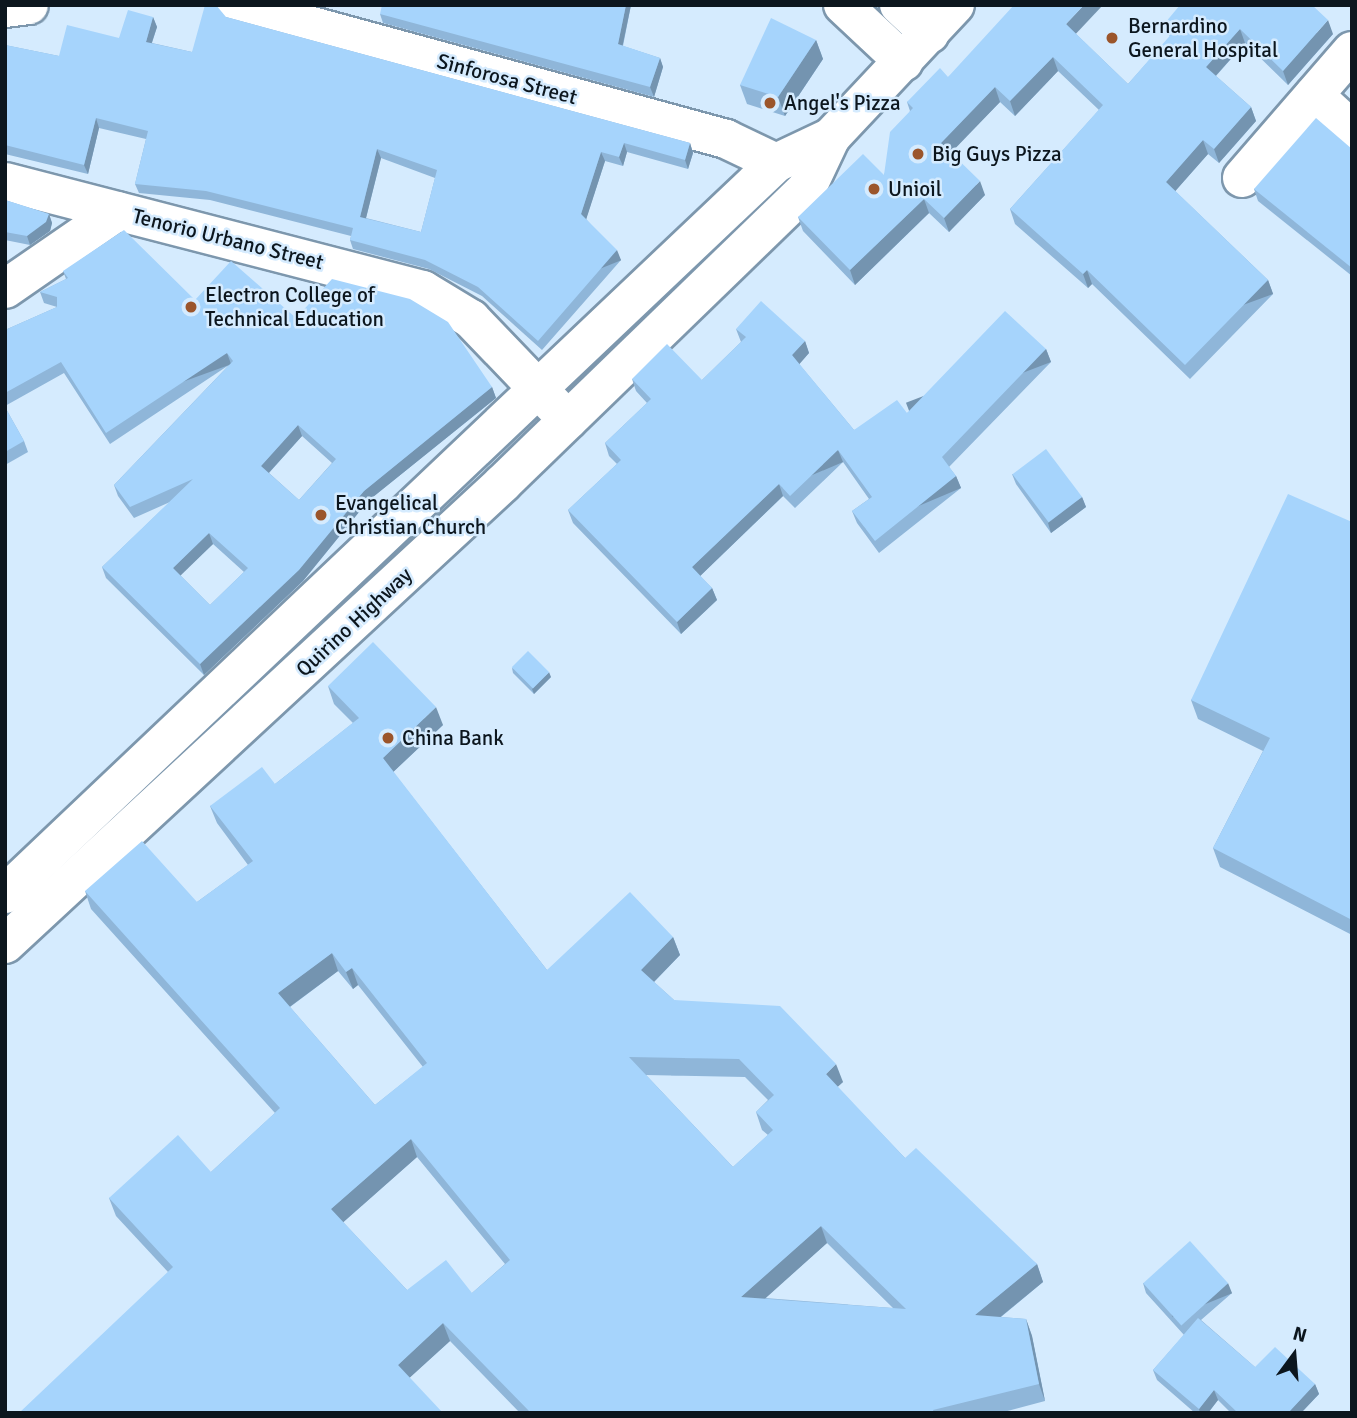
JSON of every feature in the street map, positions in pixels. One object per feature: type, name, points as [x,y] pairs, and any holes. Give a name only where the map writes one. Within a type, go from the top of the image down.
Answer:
[{"type":"main road","points":[[5,8],[29,5]]},
{"type":"main road","name":"Sinforosa Street","points":[[235,5],[726,139],[776,163]]},
{"type":"main road","points":[[844,5],[904,62]]},
{"type":"main road","points":[[899,5],[930,34]]},
{"type":"main road","name":"Quirino Highway","points":[[5,894],[236,681],[776,163],[831,136],[904,62],[955,5]]},
{"type":"main road","points":[[1242,178],[1352,51]]},
{"type":"main road","points":[[1314,95],[1352,130]]},
{"type":"main road","name":"Quirino Highway","points":[[5,944],[503,483],[807,188],[831,136]]},
{"type":"main road","name":"Tenorio Urbano Street","points":[[5,182],[422,290],[471,319],[568,420]]},
{"type":"main road","points":[[5,289],[118,211]]},
{"type":"main road","points":[[473,452],[503,483]]},
{"type":"main road","points":[[333,586],[361,615]]},
{"type":"main road","points":[[236,681],[262,708]]},
{"type":"building","points":[[205,5],[216,5],[226,17],[690,143],[685,160],[624,143],[619,157],[601,152],[581,214],[617,250],[538,341],[478,287],[425,260],[350,240],[353,228],[206,191],[135,184],[148,131],[96,118],[84,165],[5,145],[5,45],[59,56],[67,25],[119,38],[128,10],[153,17],[146,42],[192,52]],"holes":[[[377,149],[437,170],[421,232],[360,217]]]},
{"type":"building","points":[[382,5],[626,5],[618,44],[660,58],[650,87],[380,14]]},
{"type":"building","points":[[1014,5],[1084,5],[1066,24],[1128,84],[1174,31],[1165,23],[1180,5],[1312,5],[1328,20],[1283,71],[1240,29],[1206,67],[1251,107],[1214,149],[1203,140],[1166,182],[1268,280],[1185,365],[1087,270],[1083,274],[1010,209],[1103,105],[1053,57],[1010,101],[995,87],[941,143],[980,181],[944,218],[924,199],[850,270],[798,217],[863,154],[884,175],[890,132],[913,108],[907,102],[940,68],[948,77]]},
{"type":"building","points":[[771,18],[816,40],[778,97],[740,85]]},
{"type":"building","points":[[1316,118],[1352,149],[1352,268],[1254,189]]},
{"type":"building","points":[[5,200],[49,214],[46,222],[27,236],[5,232]]},
{"type":"building","points":[[124,230],[195,300],[231,261],[296,318],[332,279],[410,299],[448,322],[492,387],[364,491],[299,570],[200,664],[102,567],[193,479],[130,507],[114,485],[233,361],[227,353],[106,433],[61,362],[5,393],[5,330],[57,307],[57,297],[40,292],[68,278],[63,271]],"holes":[[[298,425],[336,459],[299,500],[261,466]],[[209,533],[248,568],[210,605],[173,568]]]},
{"type":"building","points":[[761,301],[805,341],[792,355],[854,430],[897,400],[907,413],[1005,311],[1046,349],[942,457],[956,476],[875,541],[852,511],[872,497],[838,450],[790,496],[779,484],[692,567],[712,588],[677,622],[568,510],[621,460],[605,443],[651,399],[632,379],[667,344],[702,380],[746,337],[736,329]]},
{"type":"building","points":[[5,407],[24,441],[5,452]]},
{"type":"building","points":[[1046,449],[1082,497],[1049,522],[1012,474]]},
{"type":"building","points":[[1288,494],[1352,522],[1352,920],[1213,848],[1270,738],[1191,700]]},
{"type":"building","points":[[373,642],[436,707],[383,758],[547,970],[630,892],[673,937],[641,970],[674,1000],[780,1006],[836,1064],[826,1074],[905,1158],[916,1148],[1037,1264],[975,1315],[1026,1319],[1039,1384],[933,1410],[934,1413],[531,1413],[443,1323],[398,1365],[443,1413],[19,1413],[173,1267],[109,1198],[178,1135],[211,1172],[280,1108],[85,891],[142,841],[197,902],[253,861],[210,806],[262,767],[275,784],[359,718],[328,686]],"holes":[[[332,953],[346,972],[352,968],[427,1063],[375,1105],[278,993]],[[629,1057],[739,1059],[774,1095],[756,1112],[773,1130],[733,1167]],[[411,1139],[510,1260],[472,1293],[446,1260],[407,1290],[331,1209]],[[821,1226],[906,1309],[741,1297]]]},
{"type":"building","points":[[528,651],[549,672],[533,688],[512,667]]},
{"type":"building","points":[[1190,1241],[1228,1283],[1181,1326],[1143,1283]]},
{"type":"building","points":[[1198,1318],[1255,1367],[1275,1347],[1315,1384],[1288,1413],[1238,1413],[1214,1390],[1199,1409],[1153,1370]]},
{"type":"place","name":"Bernardino General Hospital","points":[[1112,38]]},
{"type":"place","name":"Angel's Pizza","points":[[770,103]]},
{"type":"place","name":"Big Guys Pizza","points":[[918,154]]},
{"type":"place","name":"Unioil","points":[[874,189]]},
{"type":"place","name":"Electron College of Technical Education","points":[[191,307]]},
{"type":"place","name":"Evangelical Christian Church","points":[[321,515]]},
{"type":"place","name":"China Bank","points":[[388,738]]}]
